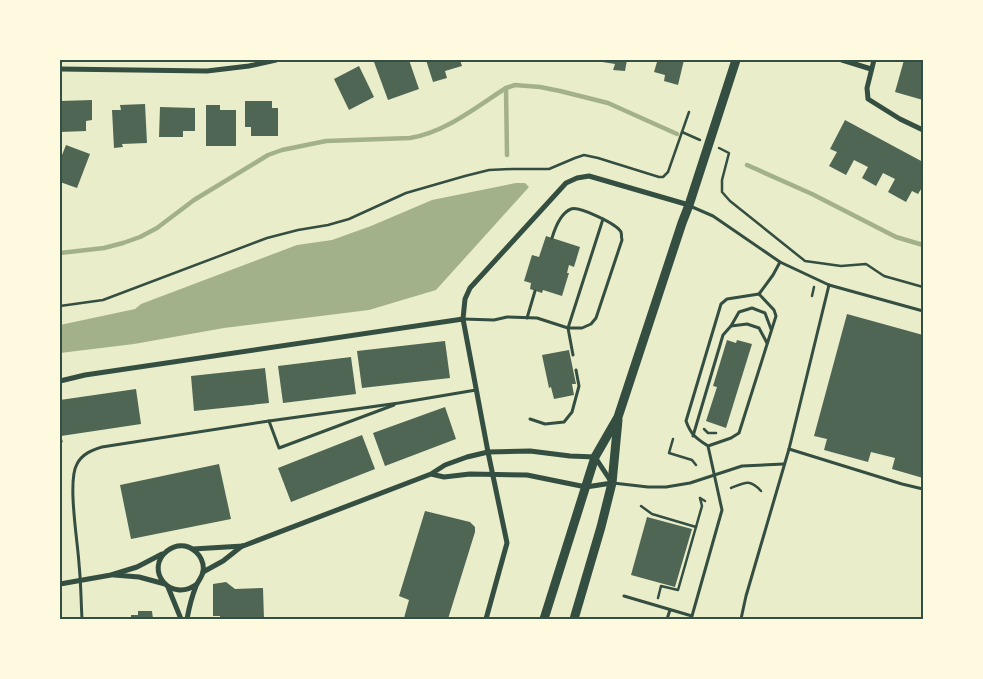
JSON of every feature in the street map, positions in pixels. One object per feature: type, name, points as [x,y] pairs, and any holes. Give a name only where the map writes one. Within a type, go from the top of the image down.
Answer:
[{"type":"main road","points":[[544,619],[595,457],[618,417],[736,60]]},
{"type":"main road","points":[[574,619],[612,483],[618,417]]},
{"type":"street","points":[[60,69],[207,70],[249,66],[276,60]]},
{"type":"street","points":[[842,60],[871,69]]},
{"type":"street","points":[[874,60],[867,88],[868,100],[923,130]]},
{"type":"street","points":[[486,619],[507,543],[463,319],[465,299],[470,288],[566,183],[577,178],[589,176],[689,206]]},
{"type":"street","points":[[60,381],[85,375],[463,319]]},
{"type":"street","points":[[203,572],[223,561],[243,546],[432,474],[446,465],[488,452],[530,451],[595,457],[612,483],[586,487],[527,474],[493,473],[444,477],[432,474]]},
{"type":"street","points":[[60,584],[111,575],[138,566],[175,546],[193,549],[243,546]]},
{"type":"street","points":[[187,619],[197,584],[203,572],[201,559],[193,549]]},
{"type":"street","points":[[164,553],[160,558],[159,572],[161,579],[167,585],[181,619]]},
{"type":"street","points":[[111,575],[139,577],[178,590],[185,590],[197,584]]},
{"type":"lane","points":[[689,206],[713,216],[780,262],[829,285],[923,311]]},
{"type":"lane","points":[[463,319],[537,318],[568,328],[582,328],[591,324],[596,318],[622,240],[621,232],[616,226],[592,213],[574,208],[569,210],[556,225],[552,238]]},
{"type":"lane","points":[[573,356],[568,328],[603,220]]},
{"type":"lane","points":[[624,596],[692,616],[722,510],[708,446],[693,436],[686,421],[721,304],[727,299],[759,294],[773,276],[780,262]]},
{"type":"lane","points":[[741,619],[789,449],[829,285]]},
{"type":"lane","points":[[526,318],[535,291]]},
{"type":"lane","points":[[708,446],[731,438],[739,433],[776,316],[774,310],[759,294]]},
{"type":"lane","points":[[693,436],[723,335],[739,312],[752,308],[765,313],[772,329]]},
{"type":"lane","points":[[731,326],[747,324],[759,328],[767,343]]},
{"type":"lane","points":[[530,419],[545,424],[564,422],[572,412],[580,386],[576,370]]},
{"type":"lane","points":[[82,619],[73,473],[77,463],[91,450],[476,390]]},
{"type":"lane","points":[[268,421],[279,448],[399,403]]},
{"type":"lane","points":[[789,449],[902,484],[923,488]]},
{"type":"lane","points":[[612,483],[666,487],[690,483],[742,466],[784,464]]},
{"type":"lane","points":[[667,619],[670,610]]},
{"type":"path","points":[[60,306],[103,300],[267,238],[349,219],[406,193],[488,170],[512,168],[549,169],[584,155],[663,177],[668,172],[689,112]]},
{"type":"path","points":[[729,153],[722,180],[722,192],[730,201],[805,262],[841,266],[866,264],[884,276],[923,287]]},
{"type":"path","points":[[702,424],[708,434],[720,434]]},
{"type":"path","points":[[673,439],[669,453],[692,460],[696,465]]},
{"type":"path","points":[[731,488],[746,482],[754,484],[761,491]]},
{"type":"path","points":[[656,606],[661,586],[678,590],[702,506],[700,498],[706,501]]},
{"type":"path","points":[[641,506],[652,514],[696,527]]},
{"type":"shaded area","points":[[516,183],[525,183],[529,187],[436,290],[369,310],[224,328],[134,344],[60,353],[60,325],[135,309],[141,304],[297,245],[332,240],[432,200]]},
{"type":"building","points":[[379,60],[409,60],[419,89],[388,100],[374,62]]},
{"type":"building","points":[[426,60],[460,60],[462,66],[445,71],[447,78],[433,82]]},
{"type":"building","points":[[596,60],[627,60],[625,71],[613,70],[615,64]]},
{"type":"building","points":[[651,60],[684,60],[678,85],[664,81],[665,75],[654,72],[657,62]]},
{"type":"building","points":[[904,60],[923,60],[923,100],[895,92]]},
{"type":"building","points":[[359,66],[374,97],[349,110],[334,79]]},
{"type":"building","points":[[92,100],[92,120],[86,121],[86,131],[60,132],[60,101]]},
{"type":"building","points":[[245,101],[272,101],[272,108],[278,108],[278,136],[251,136],[251,127],[245,127]]},
{"type":"building","points":[[145,104],[147,143],[122,144],[123,147],[114,148],[112,110],[121,110],[120,105]]},
{"type":"building","points":[[206,105],[220,105],[220,110],[236,110],[236,146],[206,146]]},
{"type":"building","points":[[160,107],[195,108],[195,131],[183,131],[183,137],[159,137]]},
{"type":"building","points":[[845,120],[923,162],[923,186],[918,194],[912,191],[906,202],[888,192],[895,179],[883,173],[876,186],[862,178],[868,167],[854,160],[846,175],[829,166],[837,152],[830,149]]},
{"type":"building","points":[[66,145],[90,154],[77,188],[60,182],[60,160]]},
{"type":"building","points":[[546,236],[580,247],[574,267],[569,265],[567,273],[569,273],[562,296],[543,290],[542,293],[530,289],[531,283],[524,281],[532,255],[539,257]]},
{"type":"building","points":[[847,314],[923,335],[923,478],[892,469],[895,458],[871,452],[868,462],[824,450],[827,439],[814,436]]},
{"type":"building","points":[[727,340],[736,343],[737,340],[752,344],[726,428],[706,421],[717,387],[713,386]]},
{"type":"building","points":[[445,341],[450,378],[362,388],[357,351]]},
{"type":"building","points":[[569,350],[576,384],[572,384],[574,395],[554,399],[551,387],[549,388],[542,355]]},
{"type":"building","points":[[351,357],[356,394],[283,403],[278,366]]},
{"type":"building","points":[[265,368],[269,403],[194,411],[191,376]]},
{"type":"building","points":[[136,389],[141,424],[61,436],[63,442],[60,443],[60,400]]},
{"type":"building","points":[[445,407],[456,439],[385,466],[373,433]]},
{"type":"building","points":[[362,435],[375,469],[291,502],[278,468]]},
{"type":"building","points":[[219,464],[231,519],[131,539],[120,485]]},
{"type":"building","points":[[425,511],[470,522],[475,527],[448,619],[404,618],[409,600],[399,596]]},
{"type":"building","points":[[647,517],[692,529],[675,587],[631,575]]},
{"type":"building","points":[[226,582],[235,589],[263,588],[264,619],[220,619],[220,616],[213,616],[213,584]]},
{"type":"building","points":[[138,611],[152,611],[153,619],[131,619],[131,615],[138,615]]},
{"type":"waterway","points":[[60,253],[104,248],[140,237],[157,228],[194,200],[268,155],[282,150],[326,141],[410,138],[423,135],[448,125],[506,88],[515,85],[540,87],[608,103],[677,134]]},
{"type":"waterway","points":[[506,88],[507,155]]},
{"type":"waterway","points":[[747,165],[812,194],[896,237],[923,245]]}]
